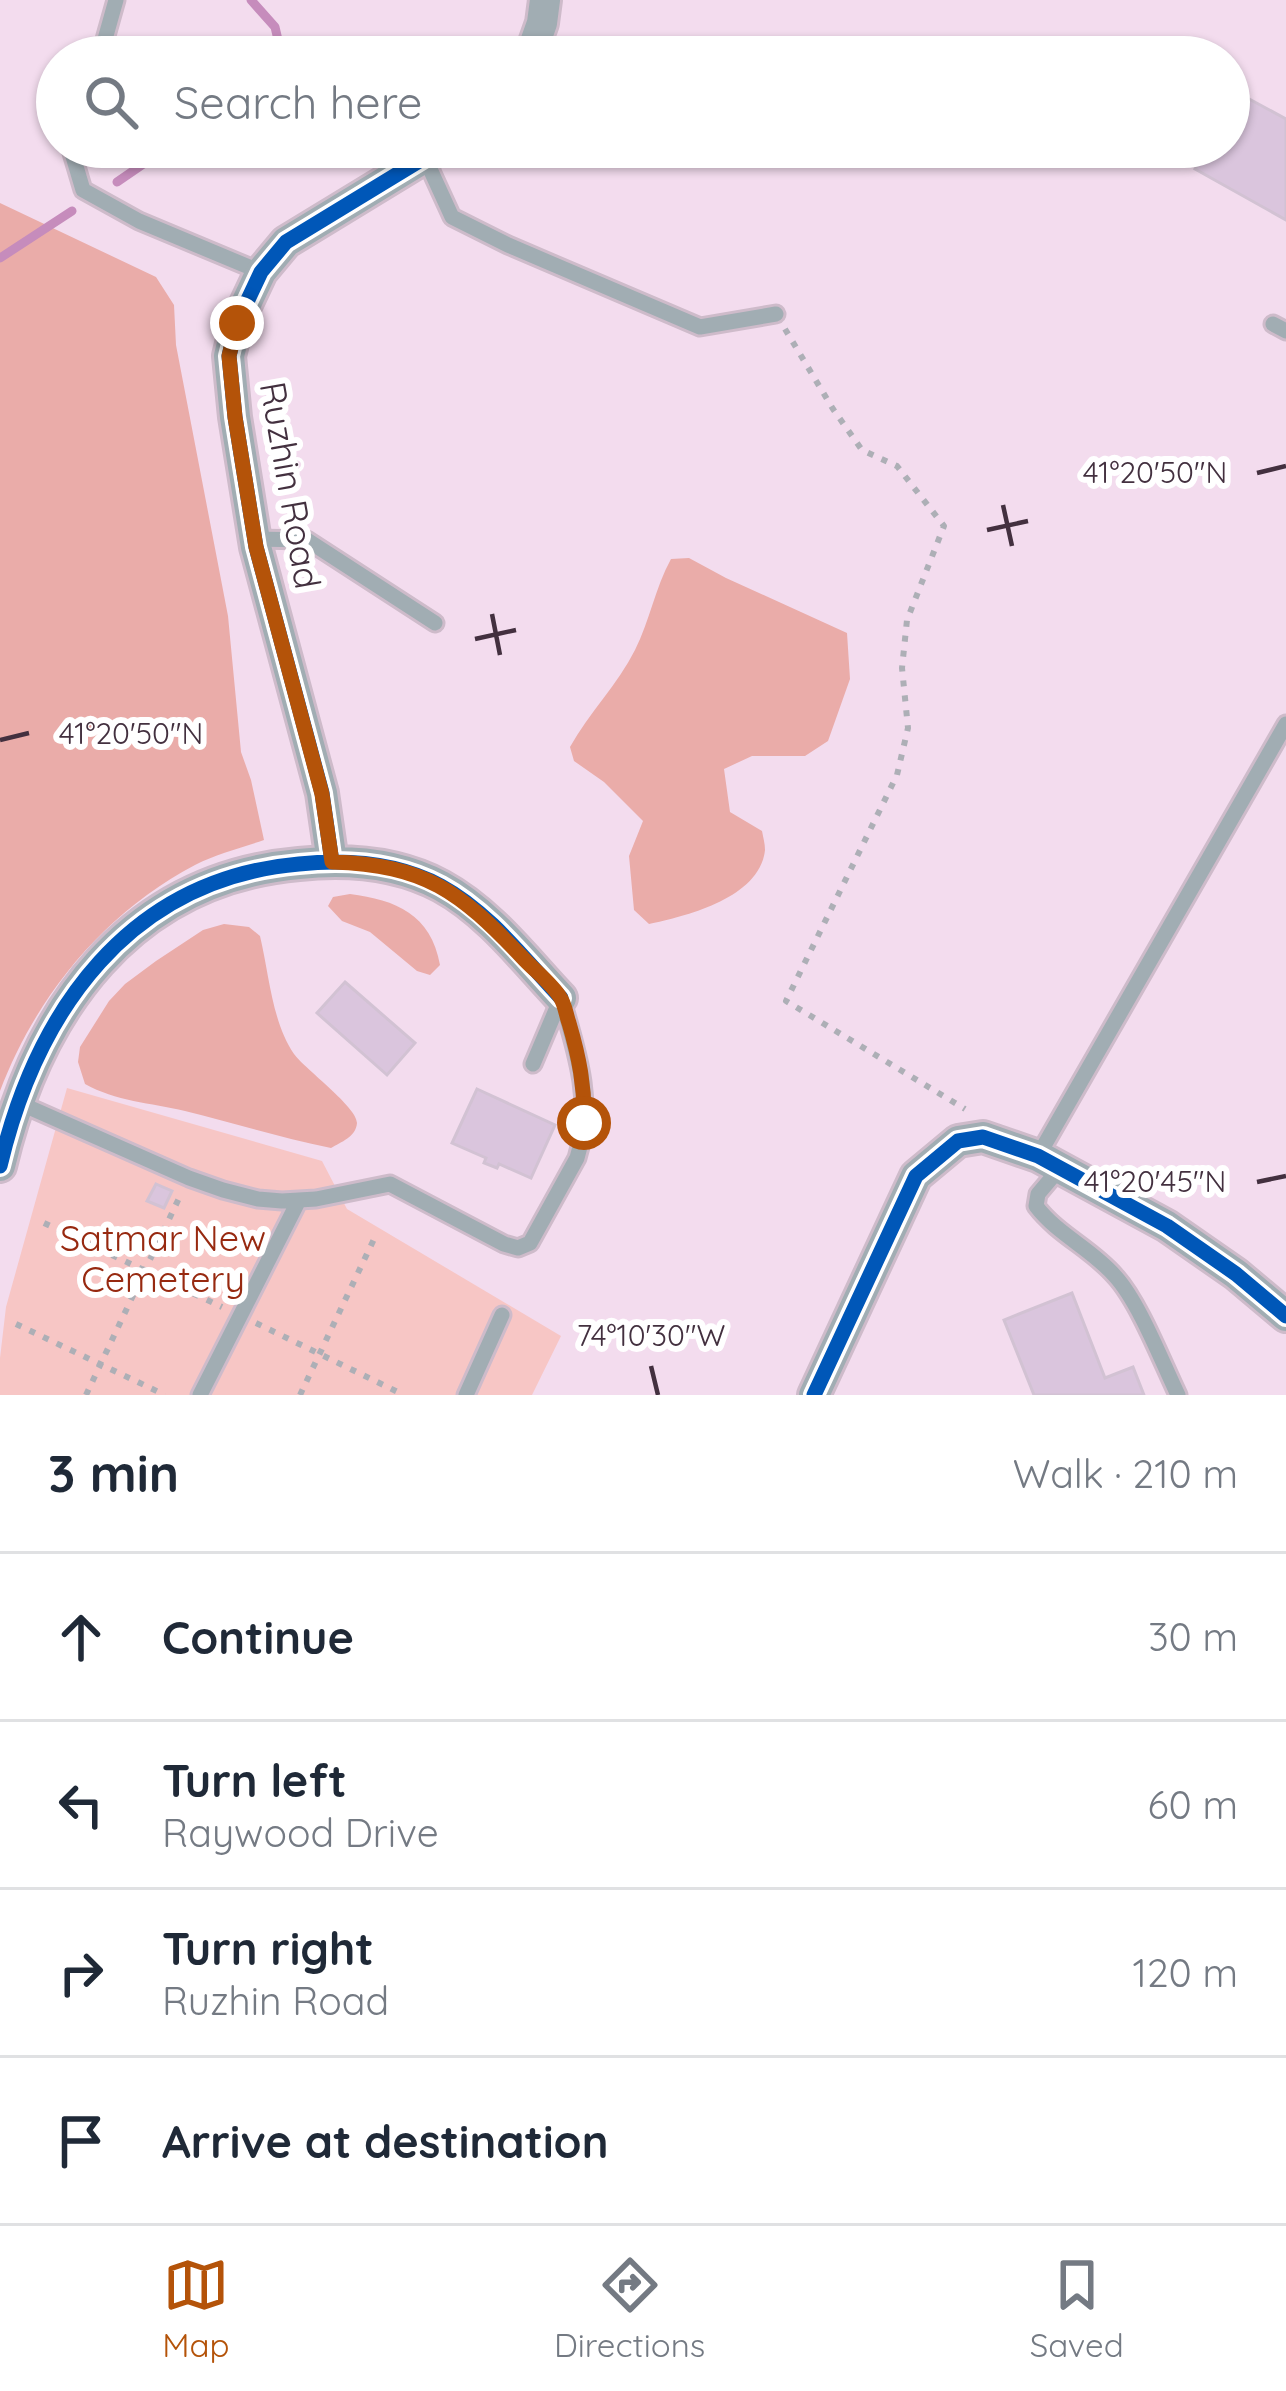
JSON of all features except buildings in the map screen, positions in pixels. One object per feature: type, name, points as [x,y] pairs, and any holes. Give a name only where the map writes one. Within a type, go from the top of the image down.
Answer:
[{"type":"street","points":[[537,36],[544,0]]},
{"type":"street","name":"Ruzhin Road","points":[[332,862],[322,794],[255,539],[229,356],[237,323],[261,272],[286,242],[408,168]]},
{"type":"street","points":[[0,1166],[16,1102],[49,1030],[74,993],[138,925],[177,898],[218,879],[279,865],[332,862],[404,871],[461,898],[561,998]]},
{"type":"street","points":[[814,1395],[916,1176],[958,1141],[983,1137],[1049,1162],[1167,1226],[1286,1316]]},
{"type":"lane","points":[[106,36],[116,0]]},
{"type":"lane","points":[[76,168],[83,190],[140,221],[261,272]]},
{"type":"lane","points":[[438,168],[452,217],[508,245],[700,328],[776,314]]},
{"type":"lane","points":[[255,539],[307,540],[435,623]]},
{"type":"lane","points":[[1178,1395],[1125,1287],[1036,1206],[1049,1162],[1286,724]]},
{"type":"lane","points":[[533,1064],[561,998]]},
{"type":"lane","points":[[16,1102],[223,1190],[258,1199],[299,1200],[390,1184],[518,1248],[530,1243],[582,1143],[583,1078],[561,998]]},
{"type":"lane","points":[[200,1395],[299,1200]]},
{"type":"lane","points":[[466,1395],[502,1315]]},
{"type":"path","points":[[776,314],[862,450],[897,466],[944,526],[908,620],[902,668],[908,728],[897,775],[786,1001],[965,1109],[983,1137]]},
{"type":"path","points":[[86,1395],[184,1188]]},
{"type":"path","points":[[300,1395],[375,1237]]},
{"type":"path","points":[[16,1324],[165,1395]]},
{"type":"green space","name":"Satmar New Cemetery","points":[[67,1088],[322,1161],[347,1209],[561,1336],[532,1395],[0,1395],[6,1307]]},
{"type":"shaded area","points":[[0,203],[156,277],[174,305],[176,345],[228,616],[241,752],[264,840],[195,865],[131,907],[103,933],[77,960],[33,1022],[0,1091]]},
{"type":"shaded area","points":[[689,558],[847,633],[850,679],[828,741],[805,756],[752,756],[724,769],[730,812],[762,831],[765,850],[750,881],[719,902],[649,924],[634,910],[629,856],[643,821],[604,782],[574,761],[570,747],[635,650],[671,559]]},
{"type":"shaded area","points":[[350,894],[382,900],[409,913],[429,933],[440,965],[430,975],[417,971],[370,932],[342,921],[328,906],[333,897]]},
{"type":"shaded area","points":[[224,924],[249,927],[260,936],[276,1013],[287,1041],[300,1061],[355,1116],[354,1132],[331,1148],[121,1098],[85,1084],[78,1062],[80,1047],[109,1001],[156,961],[203,930]]},
{"type":"waterway","points":[[251,0],[277,36]]},
{"type":"waterway","points":[[117,182],[137,168]]},
{"type":"waterway","points":[[0,258],[72,211]]},
{"type":"cycle path","points":[[332,862],[322,793],[256,547],[229,356],[237,323],[261,272],[286,242],[408,168]]},
{"type":"cycle path","points":[[0,1166],[38,1055],[66,1006],[100,962],[139,925],[186,896],[239,875],[335,862],[372,864],[425,878],[475,909],[561,998]]},
{"type":"cycle path","points":[[814,1395],[916,1176],[958,1141],[983,1137],[1038,1156],[1167,1226],[1286,1316]]},
{"type":"route","points":[[237,323],[229,356],[256,547],[322,794],[332,862],[404,871],[437,884],[491,925],[561,998],[583,1078],[584,1123]]}]
